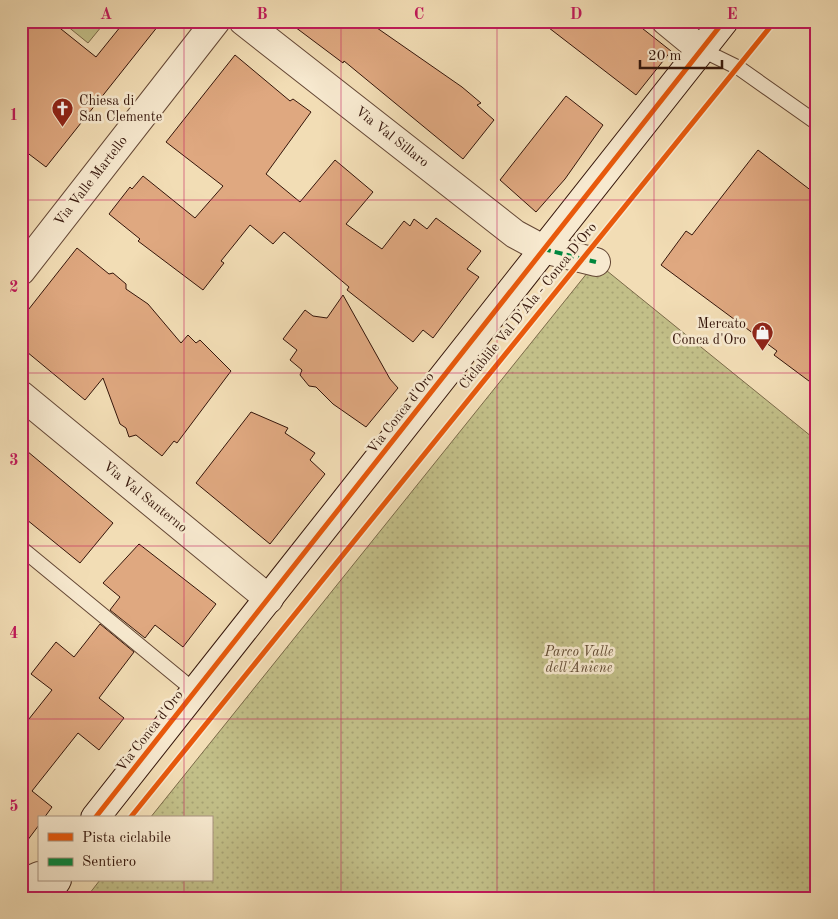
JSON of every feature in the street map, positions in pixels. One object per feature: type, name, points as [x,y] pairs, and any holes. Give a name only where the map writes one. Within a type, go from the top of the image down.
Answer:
[{"type":"street","name":"Via Valle Martello","points":[[21,270],[216,21]]},
{"type":"street","name":"Via Val Sillaro","points":[[243,21],[515,234],[543,249],[596,262]]},
{"type":"street","points":[[666,21],[700,49]]},
{"type":"street","name":"Via Conca d'Oro","points":[[97,816],[724,21]]},
{"type":"street","name":"Via Val Santerno","points":[[21,395],[269,599]]},
{"type":"street","points":[[21,884],[38,876]]},
{"type":"street","points":[[45,898],[56,882]]},
{"type":"lane","points":[[700,49],[738,68],[817,123]]},
{"type":"lane","points":[[21,548],[196,692]]},
{"type":"green space","points":[[61,21],[106,21],[88,43]]},
{"type":"green space","name":"Parco Valle dell'Aniene","points":[[596,262],[817,441],[817,898],[86,898],[98,882],[212,882],[212,816],[152,816]]},
{"type":"building","points":[[21,21],[51,21],[96,57],[125,21],[162,21],[46,167],[21,148]]},
{"type":"building","points":[[287,21],[367,21],[462,87],[481,103],[477,105],[494,120],[463,159],[344,61],[343,63]]},
{"type":"building","points":[[540,21],[633,21],[671,51],[636,95]]},
{"type":"building","points":[[235,55],[290,101],[293,99],[311,112],[266,174],[300,202],[335,160],[373,192],[346,224],[382,249],[404,221],[410,226],[414,219],[427,229],[436,218],[481,251],[467,269],[479,277],[433,338],[423,330],[413,342],[347,290],[349,287],[284,232],[273,244],[250,225],[221,261],[224,263],[203,290],[138,241],[140,239],[109,214],[130,187],[132,189],[143,176],[195,218],[223,186],[166,142]]},
{"type":"building","points":[[566,96],[603,125],[565,179],[536,212],[500,180]]},
{"type":"building","points":[[758,150],[817,195],[817,387],[774,355],[777,351],[661,265],[686,231],[692,235]]},
{"type":"building","points":[[77,248],[109,274],[113,273],[126,284],[126,289],[148,304],[181,343],[188,335],[196,343],[200,340],[231,371],[177,443],[174,441],[162,456],[136,435],[129,437],[126,428],[120,424],[103,378],[85,400],[21,347],[21,319]]},
{"type":"building","points":[[343,295],[390,379],[398,388],[366,427],[333,404],[316,387],[309,386],[300,375],[302,370],[290,360],[297,350],[283,339],[305,310],[313,316],[327,318]]},
{"type":"building","points":[[251,412],[288,428],[285,433],[315,453],[310,460],[325,474],[270,544],[196,483]]},
{"type":"building","points":[[21,446],[113,523],[80,563],[21,515]]},
{"type":"building","points":[[139,544],[216,604],[183,647],[155,625],[145,638],[110,610],[120,597],[103,583]]},
{"type":"building","points":[[100,624],[134,652],[99,698],[124,718],[99,750],[78,733],[32,791],[52,807],[45,816],[38,816],[38,826],[21,849],[21,729],[52,690],[31,674],[56,642],[74,657]]},
{"type":"marked path","points":[[543,249],[596,262]]},
{"type":"cycle path","points":[[97,816],[724,21]]},
{"type":"cycle path","name":"Ciclablile Val D'Ala - Conca D'Oro","points":[[132,816],[775,21]]},
{"type":"place","name":"Chiesa di San Clemente","points":[[63,128]]},
{"type":"place","name":"Mercato Conca d'Oro","points":[[762,351]]}]
